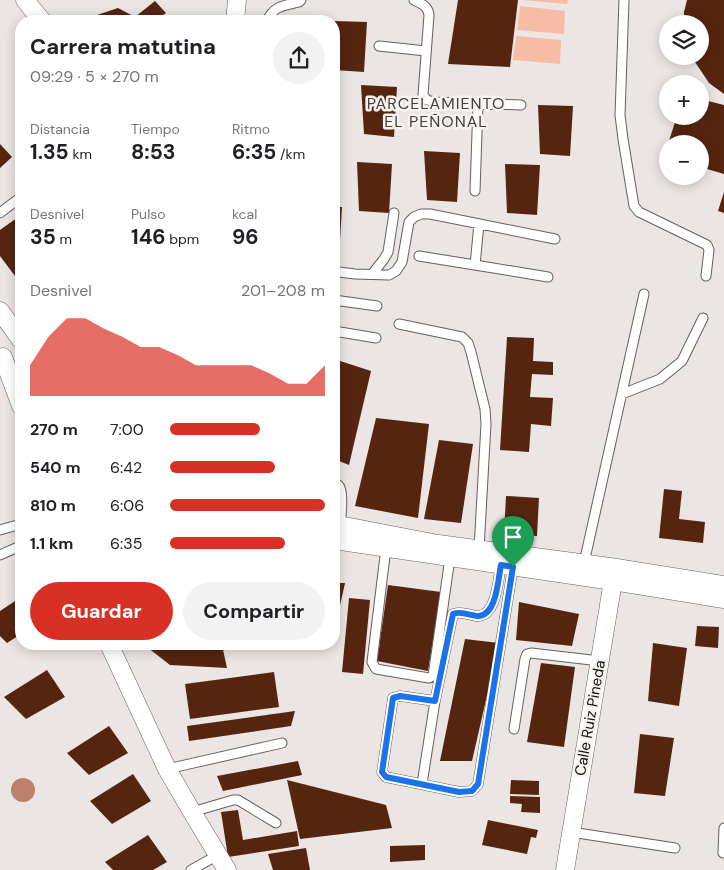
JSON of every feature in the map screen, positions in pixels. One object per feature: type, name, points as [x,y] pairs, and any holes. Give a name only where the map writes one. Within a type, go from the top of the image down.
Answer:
[{"type":"street","points":[[25,0],[37,15]]},
{"type":"street","points":[[236,15],[237,0]]},
{"type":"street","points":[[0,311],[15,332]]},
{"type":"street","points":[[1,354],[15,372]]},
{"type":"street","points":[[1,354],[15,390]]},
{"type":"street","points":[[340,531],[584,564],[611,574],[724,599]]},
{"type":"street","points":[[340,531],[386,548],[507,566],[724,585]]},
{"type":"street","name":"Calle Ruiz Pineda","points":[[565,870],[600,661],[611,574]]},
{"type":"street","points":[[112,650],[167,769],[227,870]]},
{"type":"lane","points":[[270,15],[275,9],[301,0]]},
{"type":"lane","points":[[414,0],[426,6],[429,15],[423,95],[427,100],[435,102],[521,105]]},
{"type":"lane","points":[[624,0],[620,115],[634,206],[639,212],[707,245],[709,250],[706,276]]},
{"type":"lane","points":[[379,46],[426,51]]},
{"type":"lane","points":[[475,191],[478,104]]},
{"type":"lane","points":[[0,214],[15,202]]},
{"type":"lane","points":[[373,274],[388,252],[394,213]]},
{"type":"lane","points":[[340,272],[389,275],[396,272],[402,262],[409,222],[414,217],[422,214],[555,239]]},
{"type":"lane","points":[[475,265],[479,224]]},
{"type":"lane","points":[[419,256],[548,277]]},
{"type":"lane","points":[[584,564],[644,294]]},
{"type":"lane","points":[[340,301],[377,306]]},
{"type":"lane","points":[[622,394],[660,379],[682,361],[704,318]]},
{"type":"lane","points":[[399,324],[462,337],[468,344],[471,352],[486,424],[479,549]]},
{"type":"lane","points":[[340,332],[376,338]]},
{"type":"lane","points":[[340,487],[340,500]]},
{"type":"lane","points":[[0,530],[15,526]]},
{"type":"lane","points":[[0,555],[15,548]]},
{"type":"lane","points":[[386,548],[372,662],[376,669],[429,678],[433,676],[450,558]]},
{"type":"lane","points":[[435,701],[400,696],[393,698],[383,775],[459,792],[472,791],[478,784],[507,566]]},
{"type":"lane","points":[[422,784],[435,701],[453,614],[458,612],[479,617],[488,612],[494,603],[507,566]]},
{"type":"lane","points":[[514,729],[527,654],[600,661]]},
{"type":"lane","points":[[167,769],[282,743]]},
{"type":"lane","points":[[192,812],[238,800],[276,822]]},
{"type":"lane","points":[[723,853],[724,828]]},
{"type":"lane","points":[[571,832],[675,848]]},
{"type":"lane","points":[[192,870],[218,855]]},
{"type":"shaded area","points":[[522,0],[568,0],[567,4]]},
{"type":"shaded area","points":[[520,6],[565,11],[564,34],[517,30]]},
{"type":"shaded area","points":[[516,36],[561,40],[560,64],[513,60]]},
{"type":"shaded area","points":[[23,778],[28,779],[34,785],[34,795],[28,801],[23,802],[18,801],[12,795],[11,790],[12,785],[18,779]]},
{"type":"building","points":[[458,0],[518,0],[510,67],[448,64]]},
{"type":"building","points":[[687,0],[724,0],[724,94],[709,83],[709,75],[704,75],[697,65],[709,65],[709,15],[684,15]]},
{"type":"building","points":[[155,1],[166,13],[163,15],[138,15]]},
{"type":"building","points":[[118,8],[131,15],[97,15]]},
{"type":"building","points":[[340,21],[367,22],[364,72],[340,70]]},
{"type":"building","points":[[361,85],[397,87],[394,137],[364,134]]},
{"type":"building","points":[[709,101],[724,105],[724,174],[709,170],[709,135],[671,135],[674,125],[709,125]]},
{"type":"building","points":[[538,105],[573,106],[570,156],[540,154]]},
{"type":"building","points":[[0,144],[12,157],[0,168]]},
{"type":"building","points":[[424,151],[460,153],[457,202],[427,200]]},
{"type":"building","points":[[357,162],[392,164],[389,213],[359,211]]},
{"type":"building","points":[[505,164],[540,165],[537,215],[507,213]]},
{"type":"building","points":[[724,192],[724,213],[718,211]]},
{"type":"building","points":[[340,207],[342,207],[340,240]]},
{"type":"building","points":[[15,219],[15,276],[0,256],[0,230]]},
{"type":"building","points":[[507,337],[534,338],[533,361],[553,362],[553,375],[532,374],[530,397],[553,398],[551,426],[531,424],[529,452],[500,450]]},
{"type":"building","points":[[340,361],[371,371],[349,465],[340,461]]},
{"type":"building","points":[[376,418],[429,424],[418,518],[355,506]]},
{"type":"building","points":[[439,440],[473,444],[461,523],[424,519]]},
{"type":"building","points":[[664,489],[682,491],[679,519],[705,522],[703,543],[659,538]]},
{"type":"building","points":[[506,496],[539,498],[537,536],[504,534]]},
{"type":"building","points":[[340,583],[345,583],[340,606]]},
{"type":"building","points":[[388,585],[441,592],[428,671],[377,661]]},
{"type":"building","points":[[349,598],[370,600],[363,674],[342,672]]},
{"type":"building","points":[[15,601],[15,638],[7,643],[0,636],[0,611]]},
{"type":"building","points":[[519,602],[579,614],[572,646],[516,640]]},
{"type":"building","points":[[697,626],[719,627],[718,648],[695,646]]},
{"type":"building","points":[[465,639],[499,643],[472,761],[440,761]]},
{"type":"building","points":[[653,643],[687,648],[679,706],[648,701]]},
{"type":"building","points":[[151,650],[223,650],[227,668],[170,665]]},
{"type":"building","points":[[541,663],[575,667],[564,747],[527,742]]},
{"type":"building","points":[[47,670],[65,697],[26,719],[4,697]]},
{"type":"building","points":[[274,672],[279,707],[190,719],[185,684]]},
{"type":"building","points":[[295,711],[291,726],[189,741],[187,726]]},
{"type":"building","points":[[109,726],[128,753],[89,775],[67,753]]},
{"type":"building","points":[[640,734],[674,738],[665,796],[634,793]]},
{"type":"building","points":[[298,761],[302,775],[223,791],[217,776]]},
{"type":"building","points":[[133,774],[151,801],[112,824],[90,801]]},
{"type":"building","points":[[287,780],[386,805],[392,828],[300,839]]},
{"type":"building","points":[[511,780],[539,781],[539,795],[510,794]]},
{"type":"building","points":[[510,796],[540,797],[540,813],[521,812],[522,804],[510,803]]},
{"type":"building","points":[[238,810],[243,840],[297,831],[299,846],[228,857],[221,812]]},
{"type":"building","points":[[488,820],[538,830],[536,838],[531,837],[527,854],[482,845]]},
{"type":"building","points":[[148,835],[167,862],[153,870],[113,870],[105,862]]},
{"type":"building","points":[[425,845],[425,860],[390,862],[390,846]]},
{"type":"building","points":[[306,848],[310,870],[273,870],[268,854]]},
{"type":"district","name":"PARCELAMIENTO EL PEÑONAL","points":[[436,112]]},
{"type":"route","points":[[501,565],[513,567],[478,784],[472,791],[459,792],[386,777],[382,772],[393,698],[400,696],[435,701],[453,614],[458,612],[479,617],[488,612],[494,603],[501,565]]}]
